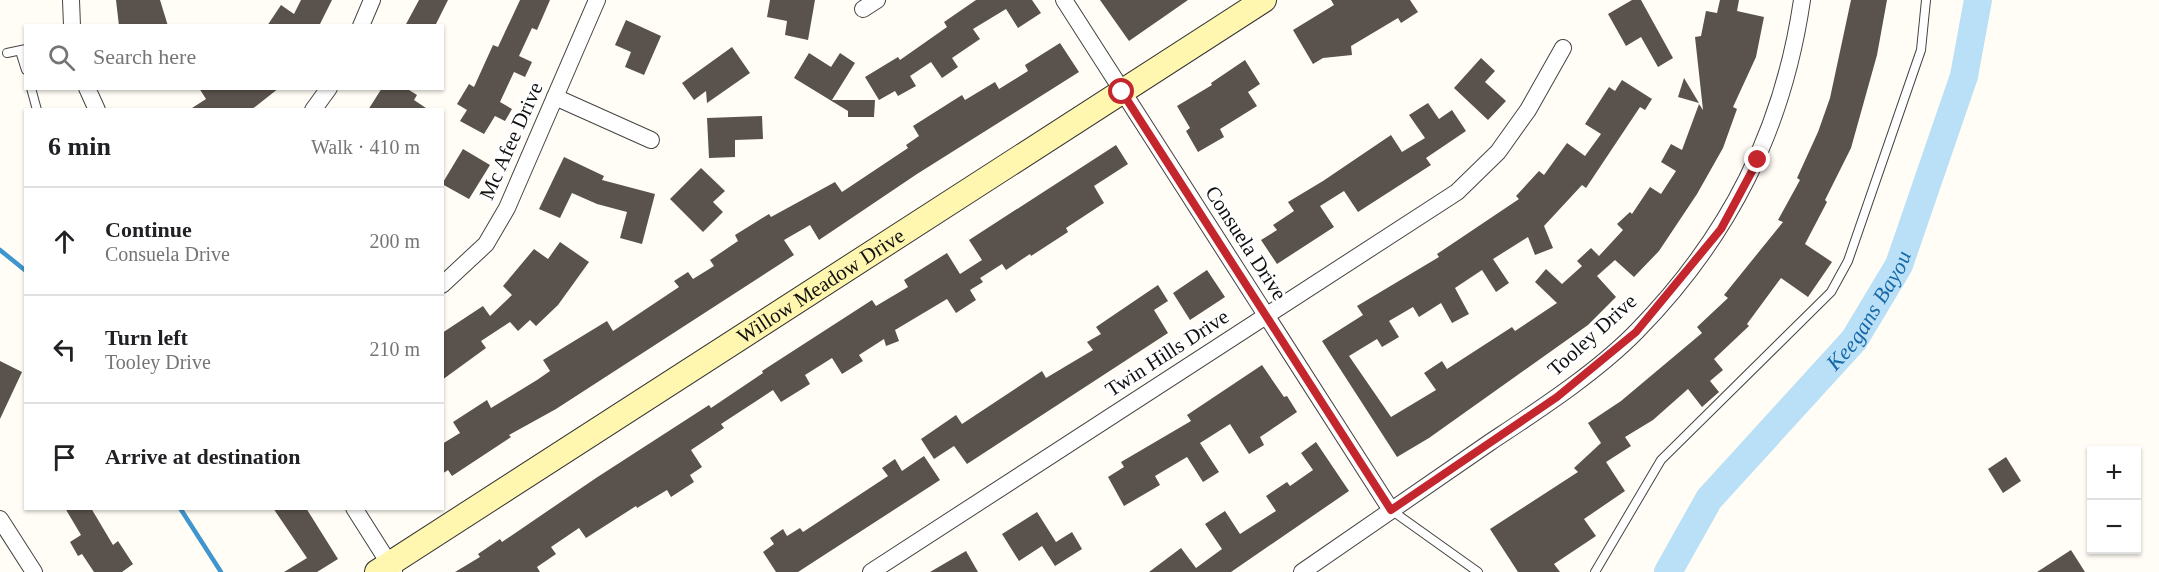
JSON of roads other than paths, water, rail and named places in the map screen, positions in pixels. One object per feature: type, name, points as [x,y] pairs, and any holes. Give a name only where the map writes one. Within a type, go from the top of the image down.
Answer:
[{"type":"street","points":[[71,0],[72,24]]},
{"type":"street","points":[[362,24],[372,0]]},
{"type":"street","name":"Mc Afee Drive","points":[[444,283],[486,244],[507,208],[597,0]]},
{"type":"street","name":"Consuela Drive","points":[[1064,0],[1391,510]]},
{"type":"street","name":"Willow Meadow Drive","points":[[387,569],[1264,0]]},
{"type":"street","name":"Tooley Drive","points":[[1302,572],[1557,397],[1636,332],[1721,229],[1758,160],[1795,48],[1802,0]]},
{"type":"street","name":"Twin Hills Drive","points":[[877,570],[1456,192],[1498,152],[1528,110],[1563,48]]},
{"type":"street","points":[[88,90],[96,108]]},
{"type":"street","points":[[314,108],[328,90]]},
{"type":"street","points":[[555,97],[651,140]]},
{"type":"street","points":[[355,510],[387,569]]},
{"type":"street","points":[[0,519],[34,572]]},
{"type":"lane","points":[[1595,572],[1661,460],[1830,292],[1848,261],[1920,50],[1926,0]]},
{"type":"lane","points":[[7,53],[23,50]]},
{"type":"lane","points":[[32,90],[37,108]]},
{"type":"lane","points":[[1391,510],[1478,572]]},
{"type":"waterway","name":"Keegans Bayou","points":[[1668,572],[1709,499],[1854,340],[1899,265],[1964,76],[1978,0]]},
{"type":"waterway","points":[[0,250],[24,269]]},
{"type":"waterway","points":[[181,510],[221,572]]}]
